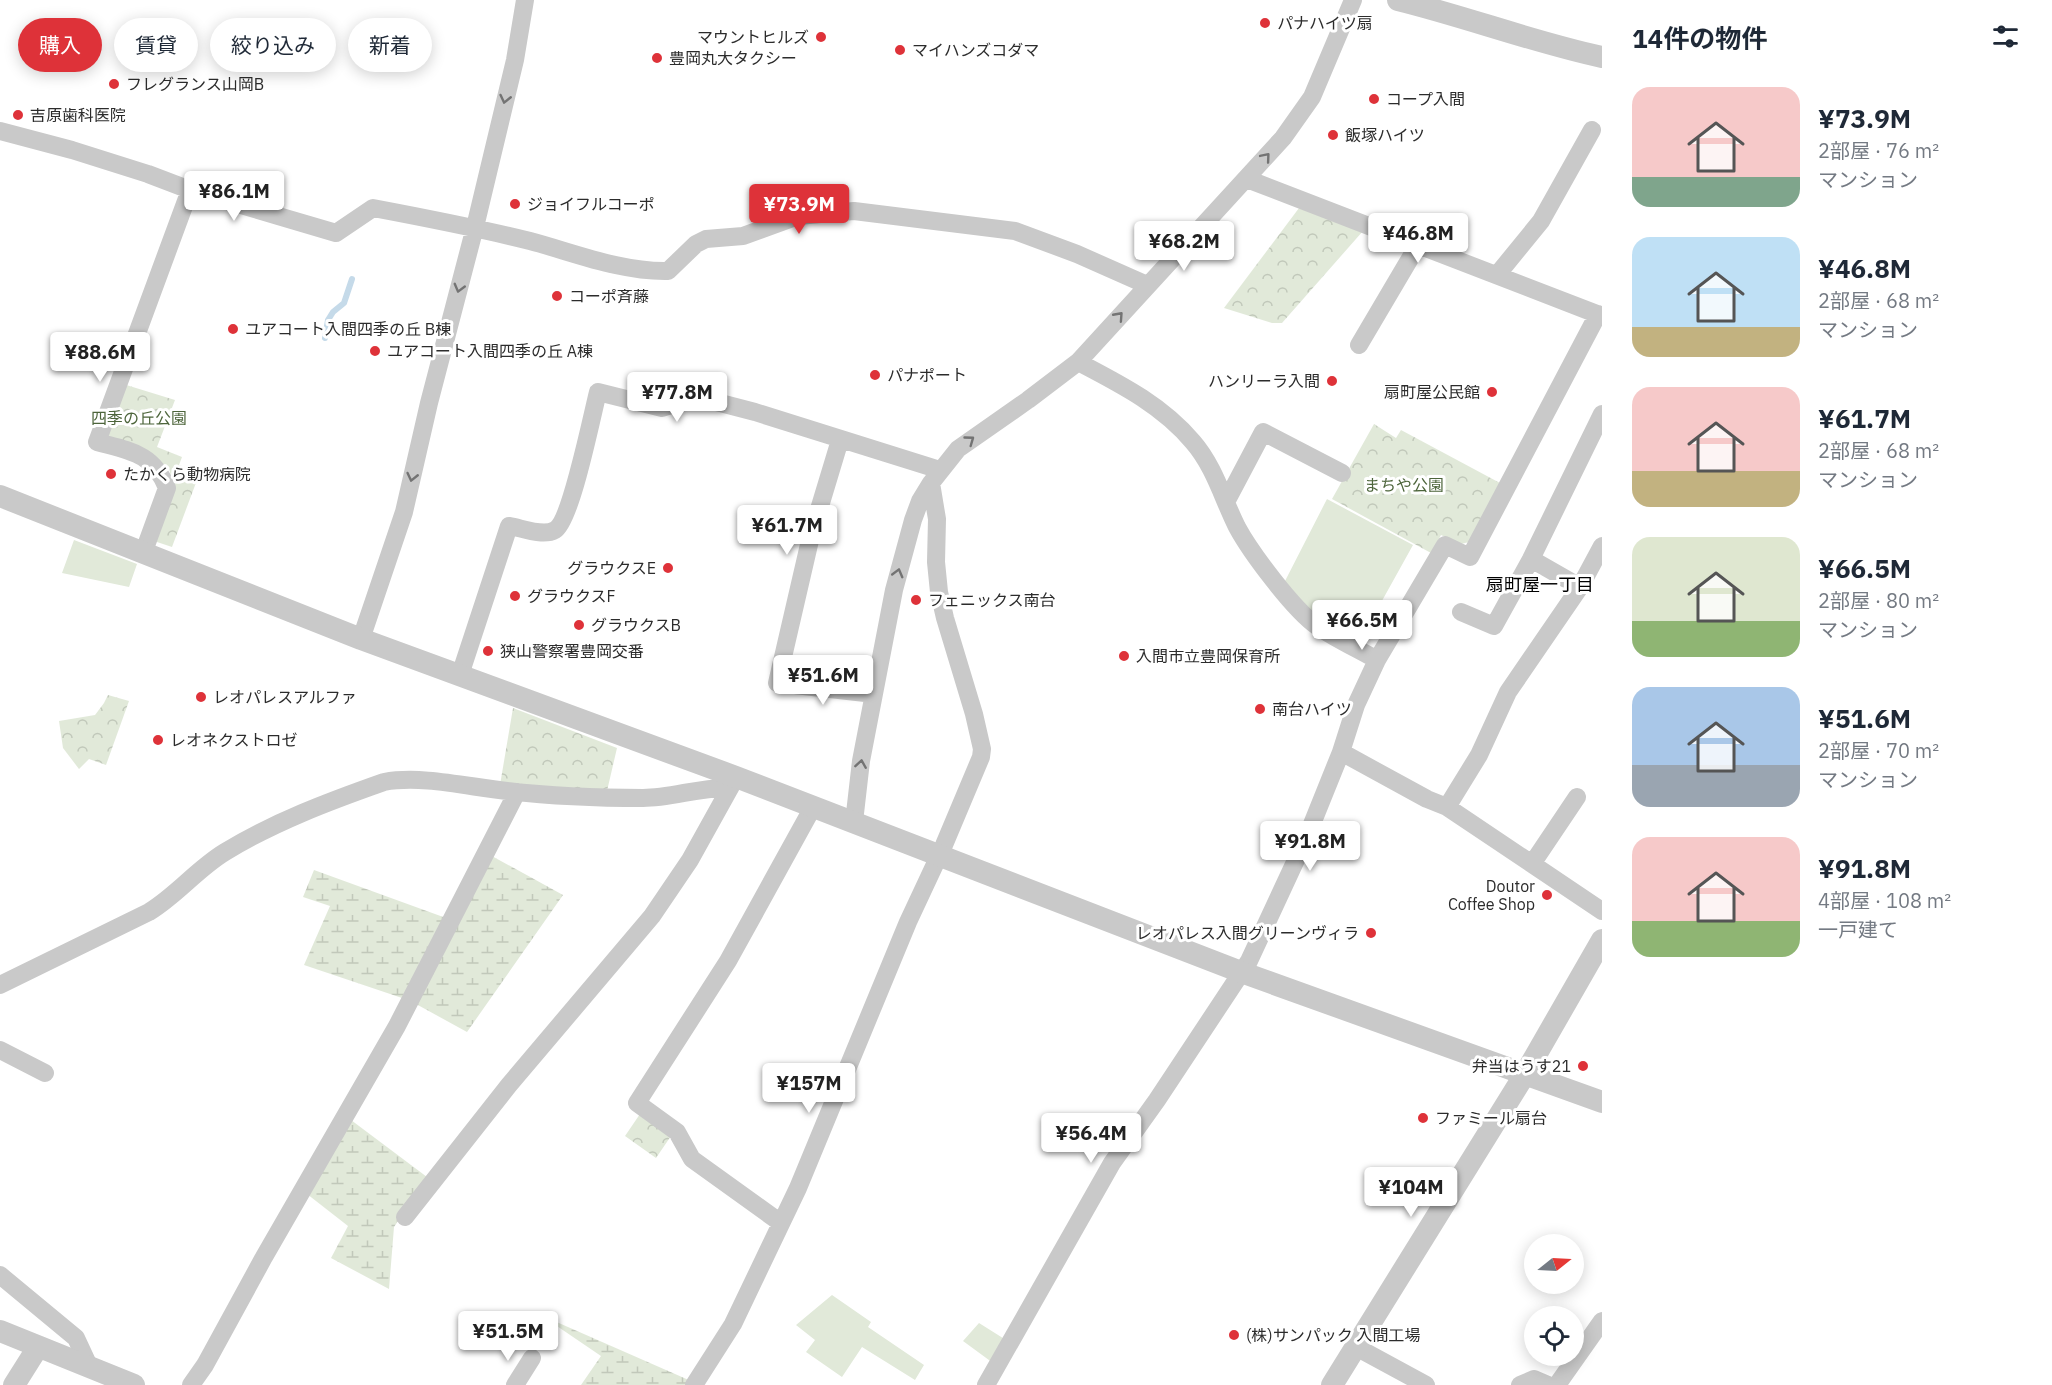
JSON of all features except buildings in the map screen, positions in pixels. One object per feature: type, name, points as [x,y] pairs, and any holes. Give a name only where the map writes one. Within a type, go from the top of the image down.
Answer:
[{"type":"street","points":[[361,639],[404,512],[429,403],[475,227],[514,60],[525,0]]},
{"type":"street","points":[[854,822],[861,761],[897,580],[913,520],[921,501],[958,449],[1078,362],[1283,138],[1312,97],[1353,0]]},
{"type":"street","points":[[1405,1],[1602,57]]},
{"type":"street","points":[[1497,275],[1541,221],[1592,130]]},
{"type":"street","points":[[0,131],[72,150],[190,190],[336,233],[373,208],[475,227],[568,251],[615,266],[668,271],[696,244],[706,239],[743,236],[798,216],[854,211],[1015,231],[1077,254],[1147,285]]},
{"type":"street","points":[[986,1385],[1112,1163],[1249,961],[1281,894],[1341,752],[1356,705],[1377,660],[1445,545],[1470,557],[1600,315],[1247,179]]},
{"type":"street","points":[[144,551],[167,488],[161,474],[141,454],[97,442],[190,190]]},
{"type":"street","points":[[1359,345],[1418,245]]},
{"type":"street","points":[[1078,362],[1142,396],[1181,428],[1207,460],[1252,551],[1306,617],[1317,626],[1377,660]]},
{"type":"street","points":[[460,675],[509,526],[546,532],[554,531],[562,522],[570,500],[598,392],[662,408],[684,401],[705,399],[755,412],[840,440],[936,477]]},
{"type":"street","points":[[1461,612],[1494,626],[1531,559],[1602,415]]},
{"type":"street","points":[[1226,502],[1263,432],[1342,473]]},
{"type":"street","points":[[840,440],[811,536],[777,683],[874,694]]},
{"type":"street","points":[[694,1385],[733,1324],[813,1155],[908,922],[981,757],[982,749],[939,592],[936,562],[936,477]]},
{"type":"street","points":[[0,496],[144,551],[361,639],[460,675],[732,782],[854,822],[1241,972],[1602,1102]]},
{"type":"street","points":[[1447,807],[1479,755],[1508,692],[1580,587],[1602,546]]},
{"type":"street","points":[[1531,559],[1580,587]]},
{"type":"street","points":[[1341,752],[1427,799],[1447,807],[1602,911]]},
{"type":"street","points":[[0,985],[149,912],[167,901],[203,867],[226,851],[284,822],[384,782],[399,779],[421,780],[517,792],[646,798],[682,794],[732,782]]},
{"type":"street","points":[[405,1218],[516,1077],[652,916],[690,860],[732,782]]},
{"type":"street","points":[[191,1385],[206,1365],[264,1257],[396,1026],[517,792]]},
{"type":"street","points":[[1532,864],[1577,797]]},
{"type":"street","points":[[781,1223],[692,1159],[677,1132],[637,1103],[728,961],[813,807]]},
{"type":"street","points":[[1332,1385],[1525,1074],[1602,940]]},
{"type":"street","points":[[0,1050],[45,1073]]},
{"type":"street","points":[[0,1275],[76,1338],[89,1366]]},
{"type":"street","points":[[1557,1385],[1602,1321]]},
{"type":"street","points":[[0,1331],[131,1384]]},
{"type":"street","points":[[14,1385],[38,1347]]},
{"type":"street","points":[[1356,1347],[1426,1385]]},
{"type":"street","points":[[515,1385],[532,1358]]},
{"type":"street","points":[[1521,1385],[1534,1379],[1548,1385]]},
{"type":"green space","points":[[1299,208],[1363,231],[1282,323],[1272,323],[1224,308]]},
{"type":"green space","name":"四季の丘公園","points":[[123,384],[175,400],[157,447],[182,457],[179,465],[200,472],[172,547],[154,541],[174,489],[169,468],[141,449],[107,440]]},
{"type":"green space","name":"まちや公園","points":[[1374,424],[1396,438],[1401,430],[1500,483],[1469,542],[1461,544],[1441,535],[1431,553],[1332,499]]},
{"type":"green space","points":[[1327,499],[1413,545],[1358,644],[1321,624],[1284,583]]},
{"type":"green space","points":[[74,540],[137,564],[129,587],[62,573]]},
{"type":"green space","points":[[108,695],[129,701],[106,765],[89,759],[79,769],[63,748],[59,721],[95,715]]},
{"type":"green space","points":[[513,708],[617,748],[607,791],[500,785]]},
{"type":"green space","points":[[490,855],[563,895],[467,1032],[416,1004]]},
{"type":"green space","points":[[314,870],[446,918],[405,999],[304,965],[330,906],[303,897]]},
{"type":"green space","points":[[640,1114],[671,1136],[656,1158],[625,1136]]},
{"type":"green space","points":[[351,1120],[427,1177],[394,1227],[389,1289],[331,1258],[348,1226],[307,1194]]},
{"type":"green space","points":[[832,1295],[871,1322],[868,1327],[924,1365],[915,1380],[862,1347],[842,1377],[806,1352],[815,1340],[796,1325]]},
{"type":"green space","points":[[552,1320],[691,1381],[688,1385],[581,1385],[601,1356],[551,1322]]},
{"type":"green space","points":[[979,1323],[1006,1340],[993,1363],[963,1341]]},
{"type":"waterway","points":[[325,338],[328,320],[333,312],[344,303],[352,279]]},
{"type":"place","name":"パナハイツ扇","points":[[1265,23]]},
{"type":"place","name":"マウントヒルズ","points":[[821,37]]},
{"type":"place","name":"マイハンズコダマ","points":[[900,50]]},
{"type":"place","name":"豊岡丸大タクシー","points":[[657,58]]},
{"type":"place","name":"フレグランス山岡B","points":[[114,84]]},
{"type":"place","name":"コープ入間","points":[[1374,99]]},
{"type":"place","name":"吉原歯科医院","points":[[18,115]]},
{"type":"place","name":"飯塚ハイツ","points":[[1333,135]]},
{"type":"place","name":"ジョイフルコーポ","points":[[515,204]]},
{"type":"place","name":"コーポ斉藤","points":[[557,296]]},
{"type":"place","name":"ユアコート入間四季の丘 B棟","points":[[233,329]]},
{"type":"place","name":"ユアコート入間四季の丘 A棟","points":[[375,351]]},
{"type":"place","name":"パナポート","points":[[875,375]]},
{"type":"place","name":"ハンリーラ入間","points":[[1332,381]]},
{"type":"place","name":"扇町屋公民館","points":[[1492,392]]},
{"type":"place","name":"たかくら動物病院","points":[[111,474]]},
{"type":"place","name":"グラウクスE","points":[[668,568]]},
{"type":"place","name":"グラウクスF","points":[[515,596]]},
{"type":"place","name":"フェニックス南台","points":[[916,600]]},
{"type":"place","name":"グラウクスB","points":[[579,625]]},
{"type":"place","name":"狭山警察署豊岡交番","points":[[488,651]]},
{"type":"place","name":"入間市立豊岡保育所","points":[[1124,656]]},
{"type":"place","name":"レオパレスアルファ","points":[[201,697]]},
{"type":"place","name":"南台ハイツ","points":[[1260,709]]},
{"type":"place","name":"レオネクストロゼ","points":[[158,740]]},
{"type":"place","name":"Doutor Coffee Shop","points":[[1547,895]]},
{"type":"place","name":"レオパレス入間グリーンヴィラ","points":[[1371,933]]},
{"type":"place","name":"弁当はうす21","points":[[1583,1066]]},
{"type":"place","name":"ファミール扇台","points":[[1423,1118]]},
{"type":"place","name":"(株)サンパック 入間工場","points":[[1234,1335]]},
{"type":"district","name":"扇町屋一丁目","points":[[1540,584]]}]
